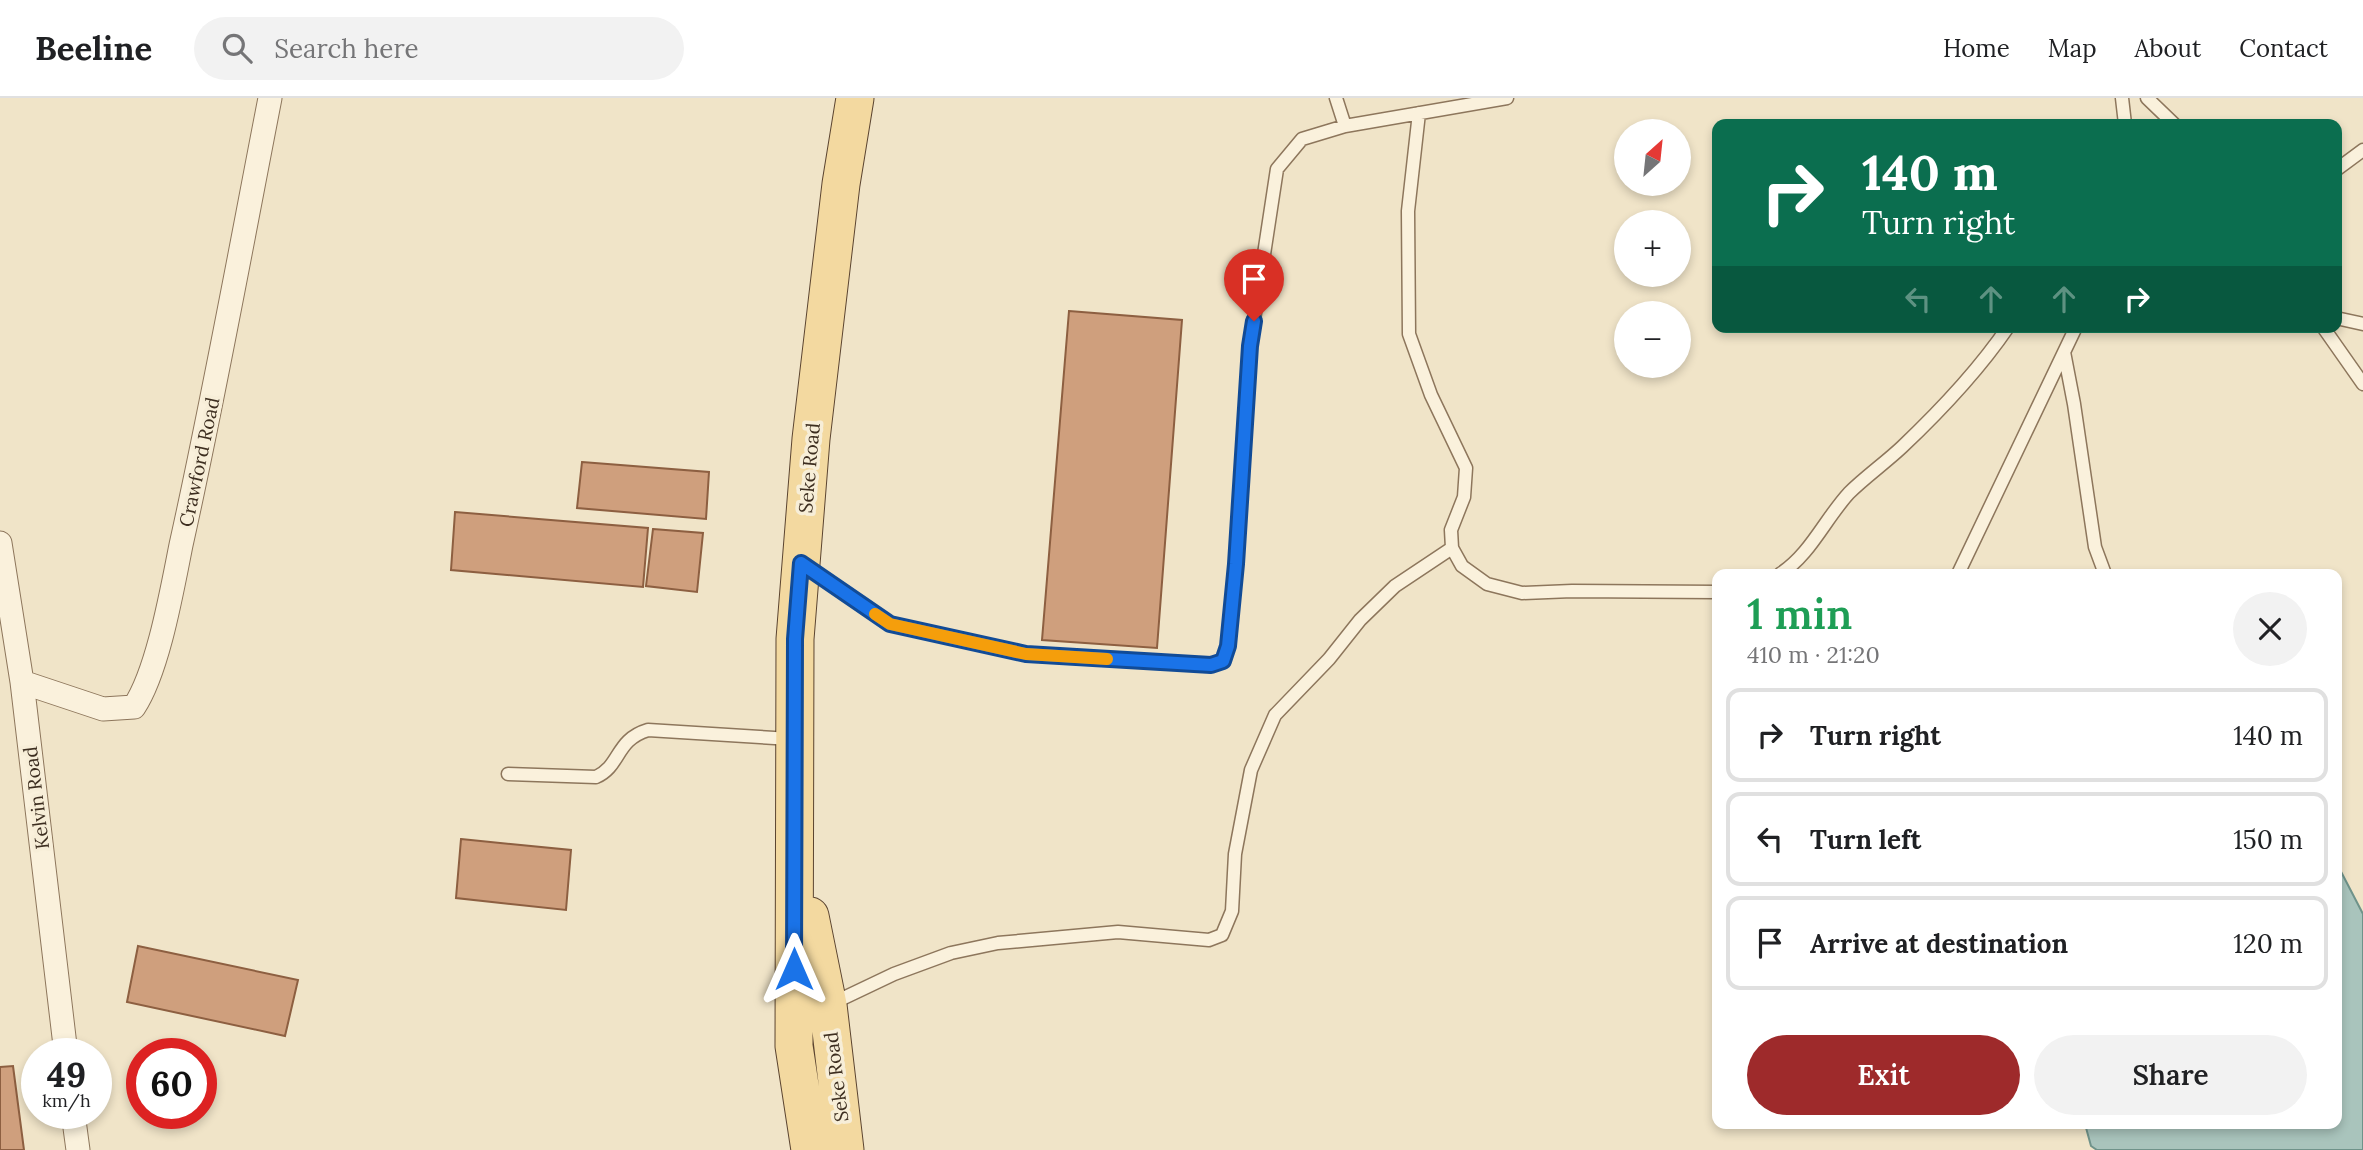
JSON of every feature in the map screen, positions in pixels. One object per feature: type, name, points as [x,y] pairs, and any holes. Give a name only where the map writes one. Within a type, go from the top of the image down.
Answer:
[{"type":"main road","name":"Seke Road","points":[[810,1150],[794,1046],[795,639],[811,439],[841,184],[855,98]]},
{"type":"main road","name":"Seke Road","points":[[795,840],[828,1006],[845,1150]]},
{"type":"street","name":"Crawford Road","points":[[22,682],[103,709],[134,708],[140,698],[158,646],[193,493],[270,98]]},
{"type":"street","name":"Kelvin Road","points":[[0,543],[22,682],[64,1038]]},
{"type":"street","points":[[75,1129],[78,1150]]},
{"type":"lane","points":[[1336,98],[1345,126]]},
{"type":"lane","points":[[801,563],[890,624],[1026,654],[1211,665],[1223,661],[1228,646],[1236,564],[1250,346],[1277,169],[1302,139],[1345,126],[1507,98]]},
{"type":"lane","points":[[2122,98],[2124,119]]},
{"type":"lane","points":[[2147,98],[2169,119]]},
{"type":"lane","points":[[1419,113],[1408,211],[1409,334],[1431,395],[1466,468],[1464,497],[1451,530],[1452,548],[1462,566],[1488,583],[1522,593],[1712,592]]},
{"type":"lane","points":[[2342,166],[2363,150]]},
{"type":"lane","points":[[2342,319],[2363,324]]},
{"type":"lane","points":[[1788,569],[1849,494],[1950,400],[2003,333]]},
{"type":"lane","points":[[1960,569],[2073,333]]},
{"type":"lane","points":[[2327,333],[2363,384]]},
{"type":"lane","points":[[2064,352],[2095,547],[2103,569]]},
{"type":"lane","points":[[828,1006],[894,974],[951,953],[998,943],[1118,932],[1209,940],[1222,935],[1232,911],[1235,854],[1251,771],[1275,715],[1329,659],[1360,620],[1395,586],[1452,548]]},
{"type":"lane","points":[[508,774],[596,777],[607,771],[628,739],[648,730],[795,739]]},
{"type":"water","points":[[2342,874],[2363,914],[2363,1150],[2097,1150],[2091,1146],[2086,1129],[2342,1129]]},
{"type":"building","points":[[1069,311],[1182,320],[1157,648],[1042,640]]},
{"type":"building","points":[[582,462],[709,472],[706,519],[577,508]]},
{"type":"building","points":[[455,512],[648,528],[643,587],[451,570]]},
{"type":"building","points":[[653,529],[703,533],[697,592],[646,586]]},
{"type":"building","points":[[461,839],[571,850],[566,910],[456,898]]},
{"type":"building","points":[[138,946],[298,980],[285,1036],[127,1002]]},
{"type":"building","points":[[13,1066],[24,1150],[0,1150],[0,1067]]},
{"type":"slow traffic","points":[[875,614],[890,624],[1026,654],[1107,659]]},
{"type":"route","points":[[794,969],[795,639],[801,563],[890,624],[1026,654],[1211,665],[1223,661],[1228,646],[1236,564],[1250,346],[1254,321]]}]
